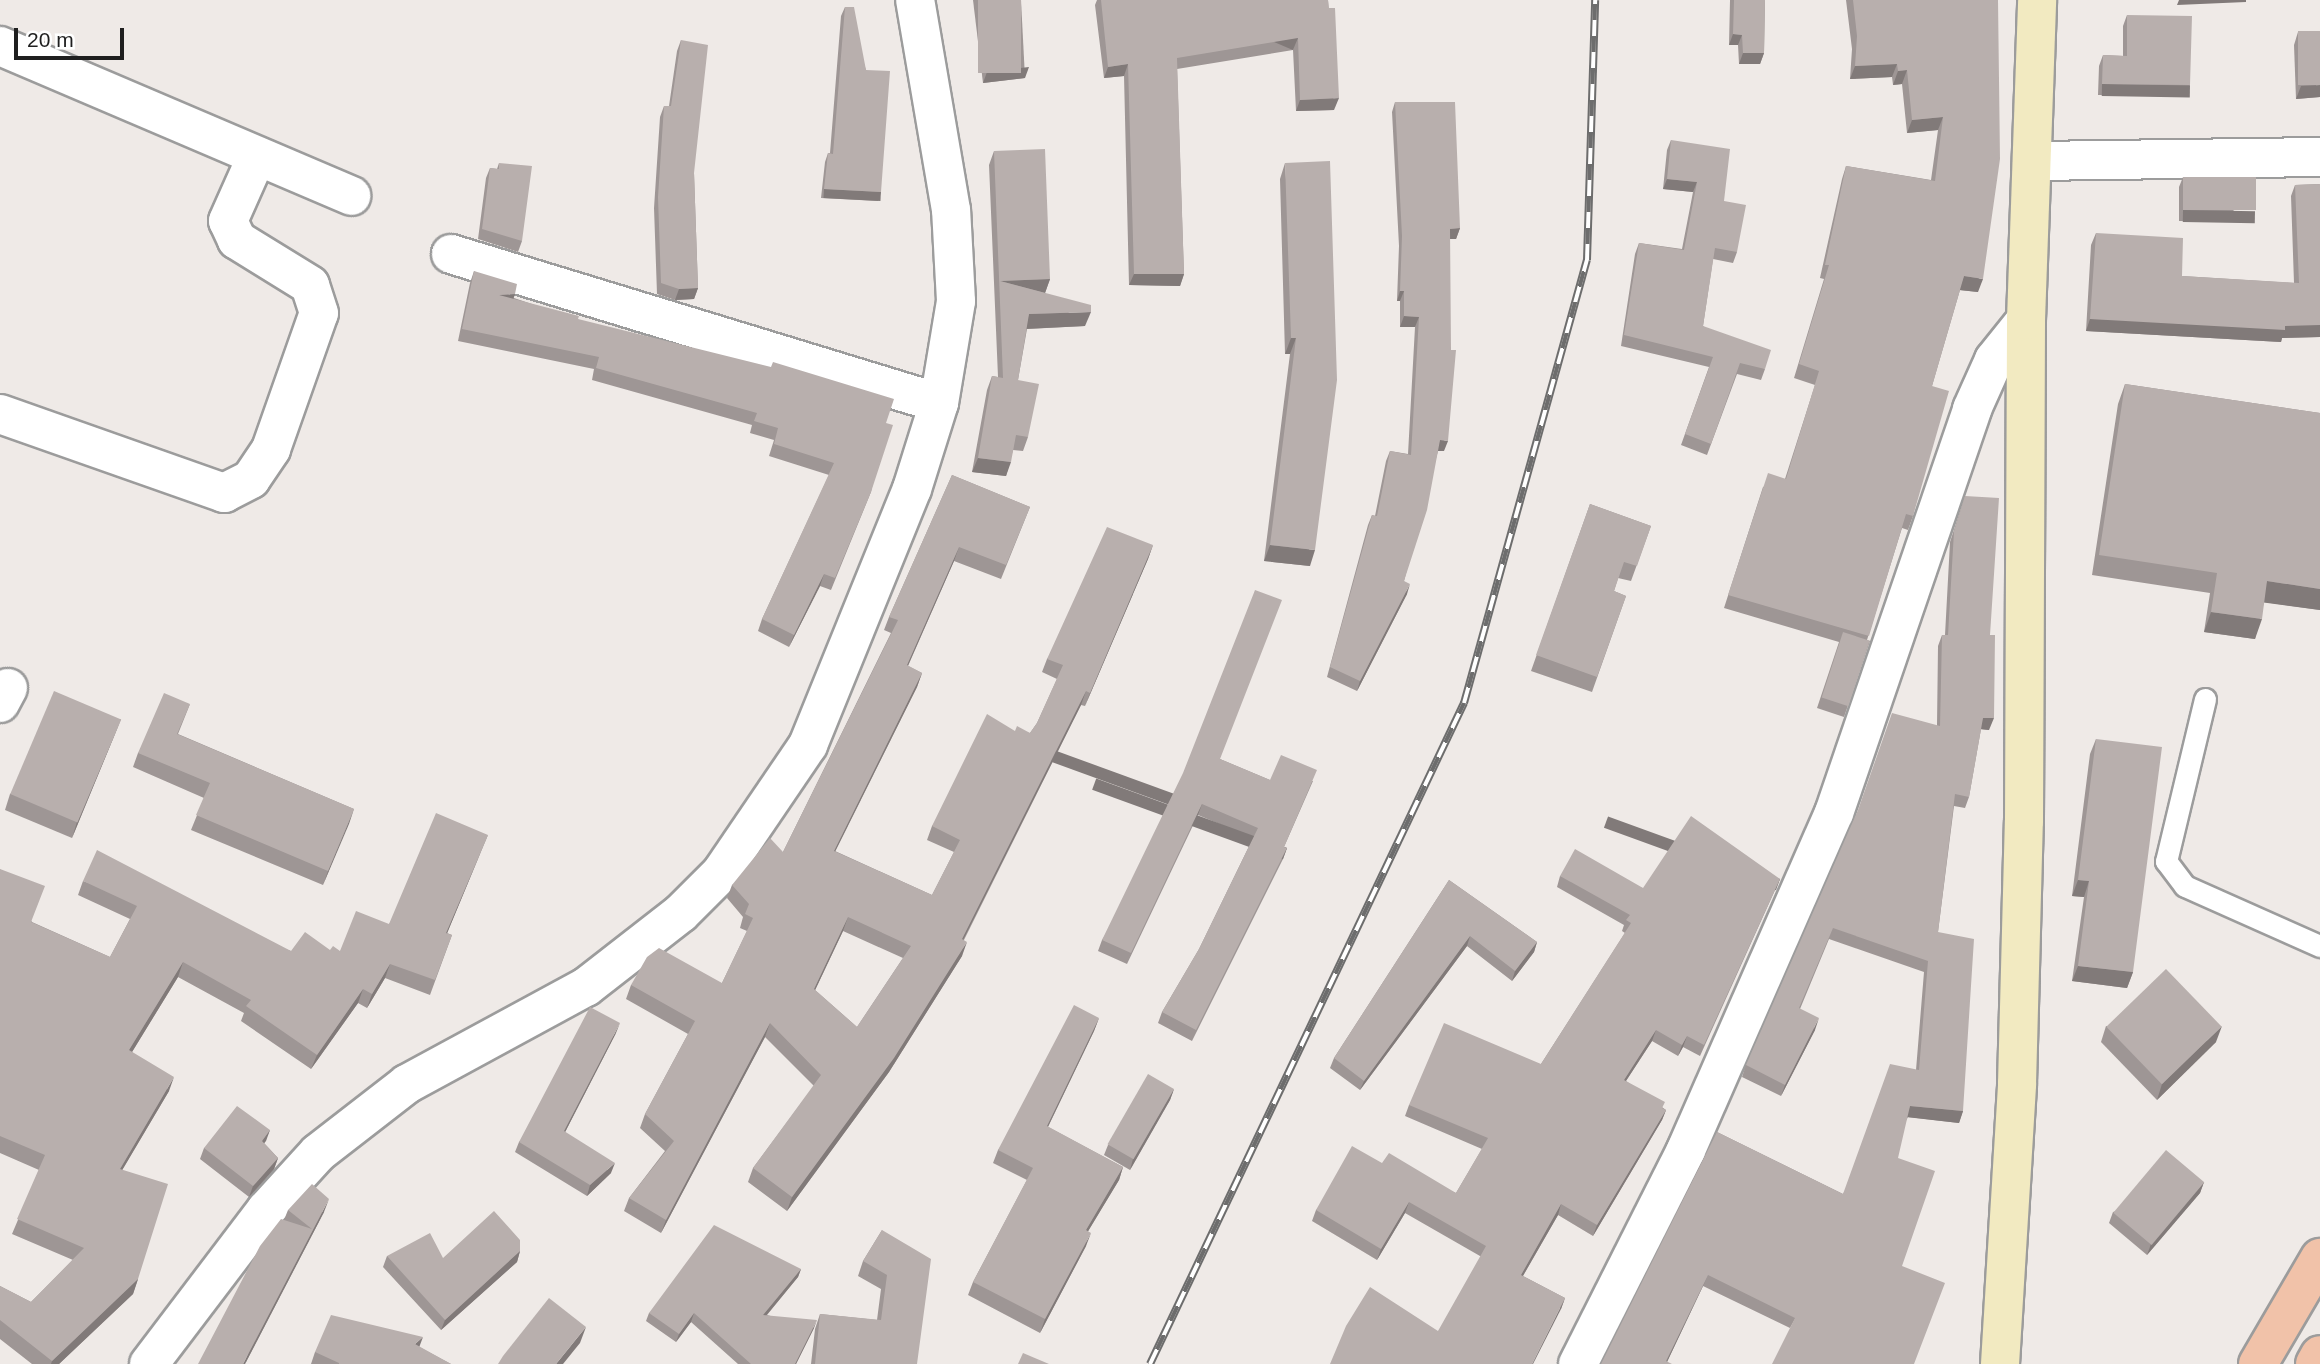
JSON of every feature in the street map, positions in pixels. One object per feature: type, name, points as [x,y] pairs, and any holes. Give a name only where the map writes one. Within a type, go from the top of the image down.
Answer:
[{"type":"main road","points":[[2258,1364],[2320,1258]]},
{"type":"main road","points":[[2315,1364],[2320,1355]]},
{"type":"street","points":[[149,1364],[266,1210],[318,1153],[407,1084],[586,986],[681,914],[721,873],[808,745],[912,489],[939,403],[956,301],[951,210],[915,0]]},
{"type":"street","points":[[2000,1364],[2017,1084],[2024,821],[2026,320],[2034,160],[2037,0]]},
{"type":"street","points":[[0,46],[351,196]]},
{"type":"street","points":[[0,414],[224,493],[251,479],[271,449],[319,313],[310,285],[237,240],[228,221],[257,156]]},
{"type":"street","points":[[2034,160],[2320,157]]},
{"type":"street","points":[[451,254],[939,403]]},
{"type":"street","points":[[1578,1364],[1686,1150],[1834,813],[1972,409],[1994,360],[2026,320]]},
{"type":"lane","points":[[2205,699],[2166,860],[2185,886],[2320,946]]},
{"type":"building","points":[[978,0],[1021,0],[1021,73],[978,73]]},
{"type":"building","points":[[1101,0],[1328,0],[1329,8],[1335,8],[1339,98],[1300,100],[1298,38],[1177,58],[1184,274],[1134,274],[1128,64],[1108,67]]},
{"type":"building","points":[[1734,0],[1765,0],[1764,53],[1743,53],[1742,35],[1733,34]]},
{"type":"building","points":[[1853,0],[1998,0],[2000,159],[1983,279],[1964,276],[1932,386],[1949,391],[1913,516],[1906,514],[1869,636],[1728,595],[1768,473],[1786,479],[1819,371],[1799,364],[1829,265],[1825,265],[1846,166],[1935,181],[1943,117],[1912,120],[1907,70],[1898,71],[1897,64],[1855,66],[1857,36]]},
{"type":"building","points":[[845,7],[854,7],[866,70],[890,71],[881,192],[824,189],[828,153],[833,154]]},
{"type":"building","points":[[2127,15],[2192,16],[2190,85],[2102,84],[2103,55],[2127,56]]},
{"type":"building","points":[[2298,31],[2320,31],[2320,85],[2298,85]]},
{"type":"building","points":[[681,40],[708,45],[694,173],[698,288],[679,289],[661,283],[658,197],[664,106],[671,106]]},
{"type":"building","points":[[1395,102],[1455,102],[1460,228],[1450,229],[1451,350],[1456,350],[1448,441],[1440,440],[1427,510],[1404,581],[1410,584],[1360,681],[1330,667],[1372,515],[1377,516],[1390,451],[1411,455],[1419,317],[1404,316],[1404,291],[1400,291],[1402,236]]},
{"type":"building","points":[[1671,140],[1730,149],[1724,201],[1746,205],[1737,252],[1715,248],[1703,326],[1771,350],[1765,369],[1740,363],[1711,444],[1685,434],[1713,357],[1624,335],[1639,243],[1684,250],[1697,182],[1667,179]]},
{"type":"building","points":[[1045,149],[1050,279],[1000,281],[1091,305],[1091,312],[1029,314],[1018,380],[1039,384],[1028,437],[1016,435],[1011,462],[978,458],[992,376],[1003,378],[994,151]]},
{"type":"building","points":[[1330,161],[1337,380],[1315,550],[1270,545],[1296,338],[1291,338],[1285,163]]},
{"type":"building","points":[[499,163],[532,166],[522,241],[482,229],[490,168],[499,169]]},
{"type":"building","points":[[2183,177],[2256,177],[2256,210],[2183,210]]},
{"type":"building","points":[[2320,184],[2320,325],[2285,326],[2285,330],[2090,319],[2096,233],[2183,238],[2182,276],[2299,283],[2295,185]]},
{"type":"building","points":[[474,271],[517,284],[515,294],[499,295],[579,316],[578,319],[771,367],[773,362],[894,399],[886,423],[893,425],[871,492],[835,578],[824,574],[794,635],[762,619],[834,463],[774,444],[778,428],[754,421],[757,413],[596,368],[599,357],[462,329]]},
{"type":"building","points":[[2125,384],[2320,413],[2320,589],[2267,581],[2262,619],[2211,612],[2217,573],[2099,555]]},
{"type":"building","points":[[952,475],[1030,507],[1006,565],[959,547],[907,665],[922,673],[834,851],[932,895],[960,840],[932,826],[987,714],[1015,731],[1017,726],[1030,733],[1037,723],[1063,665],[1047,659],[1107,527],[1153,545],[1090,693],[1086,691],[962,939],[967,942],[894,1058],[792,1197],[753,1168],[821,1075],[770,1023],[666,1220],[629,1198],[674,1141],[645,1114],[695,1021],[631,985],[647,957],[659,948],[722,983],[753,918],[745,914],[749,904],[732,885],[770,838],[783,852],[898,620],[889,617]],"holes":[[[848,917],[911,946],[857,1027],[814,989]]]},
{"type":"building","points":[[1965,496],[1999,498],[1990,635],[1995,635],[1994,718],[1983,718],[1969,797],[1955,794],[1938,932],[1974,939],[1963,1111],[1910,1106],[1898,1158],[1935,1171],[1902,1266],[1945,1283],[1914,1364],[1772,1364],[1795,1318],[1708,1275],[1666,1361],[1672,1364],[1601,1364],[1717,1132],[1843,1194],[1890,1064],[1919,1070],[1928,961],[1833,928],[1799,1008],[1819,1018],[1785,1085],[1746,1065],[1858,810],[1892,713],[1940,726],[1942,635],[1948,635],[1954,531]]},
{"type":"building","points":[[1590,504],[1651,526],[1637,566],[1624,562],[1614,591],[1626,596],[1597,677],[1536,655]]},
{"type":"building","points":[[1255,590],[1282,600],[1220,759],[1270,780],[1281,755],[1317,770],[1284,847],[1287,848],[1196,1030],[1162,1012],[1199,949],[1258,828],[1202,804],[1131,953],[1102,940],[1183,773]]},
{"type":"building","points":[[1843,632],[1870,641],[1848,706],[1822,698]]},
{"type":"building","points":[[54,691],[121,720],[77,823],[10,794]]},
{"type":"building","points":[[164,693],[190,704],[177,734],[354,809],[328,871],[196,815],[210,783],[138,753]]},
{"type":"building","points":[[2096,739],[2162,747],[2133,972],[2078,966],[2089,881],[2078,880]]},
{"type":"building","points":[[436,813],[488,835],[446,933],[452,935],[435,980],[390,964],[372,994],[363,989],[317,1055],[246,1006],[251,1000],[183,962],[129,1050],[174,1077],[120,1169],[168,1184],[138,1279],[52,1361],[0,1320],[0,1286],[31,1302],[84,1248],[17,1219],[45,1155],[0,1136],[0,869],[45,886],[31,922],[110,957],[137,906],[83,881],[97,850],[291,951],[305,932],[330,950],[333,946],[340,951],[356,911],[389,924]]},
{"type":"building","points":[[1691,816],[1780,879],[1704,1045],[1687,1036],[1682,1045],[1656,1030],[1624,1080],[1665,1102],[1662,1108],[1666,1110],[1597,1225],[1561,1204],[1521,1275],[1565,1298],[1532,1364],[1330,1364],[1346,1326],[1370,1287],[1438,1331],[1486,1246],[1409,1202],[1381,1249],[1316,1210],[1352,1146],[1382,1163],[1389,1153],[1456,1193],[1488,1138],[1409,1105],[1444,1023],[1541,1064],[1631,923],[1626,920],[1630,915],[1560,876],[1575,849],[1643,888]]},
{"type":"building","points":[[1449,880],[1537,942],[1515,971],[1470,936],[1364,1081],[1334,1058]]},
{"type":"building","points":[[2166,969],[2222,1027],[2162,1084],[2106,1027]]},
{"type":"building","points":[[1074,1005],[1099,1018],[1047,1126],[1123,1167],[1086,1230],[1091,1233],[1045,1319],[973,1282],[1033,1168],[998,1150]]},
{"type":"building","points":[[590,1007],[620,1023],[564,1131],[615,1163],[590,1185],[519,1142]]},
{"type":"building","points":[[1148,1074],[1174,1089],[1133,1159],[1108,1144]]},
{"type":"building","points":[[237,1106],[270,1130],[262,1141],[278,1158],[253,1186],[204,1148]]},
{"type":"building","points":[[2166,1150],[2204,1182],[2152,1245],[2113,1213]]},
{"type":"building","points":[[312,1184],[329,1199],[243,1364],[198,1364],[260,1246],[281,1219],[312,1229],[288,1210]]},
{"type":"building","points":[[494,1211],[520,1240],[520,1251],[445,1320],[387,1256],[430,1233],[443,1258]]},
{"type":"building","points":[[714,1225],[801,1269],[763,1315],[817,1320],[795,1364],[751,1364],[694,1313],[679,1334],[649,1313]]},
{"type":"building","points":[[882,1230],[931,1259],[917,1364],[815,1364],[820,1314],[881,1320],[887,1275],[863,1261]]},
{"type":"building","points":[[549,1298],[586,1327],[556,1364],[498,1364],[503,1356]]},
{"type":"building","points":[[331,1315],[423,1337],[415,1344],[451,1364],[339,1364],[315,1352]]},
{"type":"building","points":[[1023,1353],[1049,1364],[1018,1364]]},
{"type":"railway","points":[[1150,1364],[1464,703],[1587,260],[1595,0]]}]
